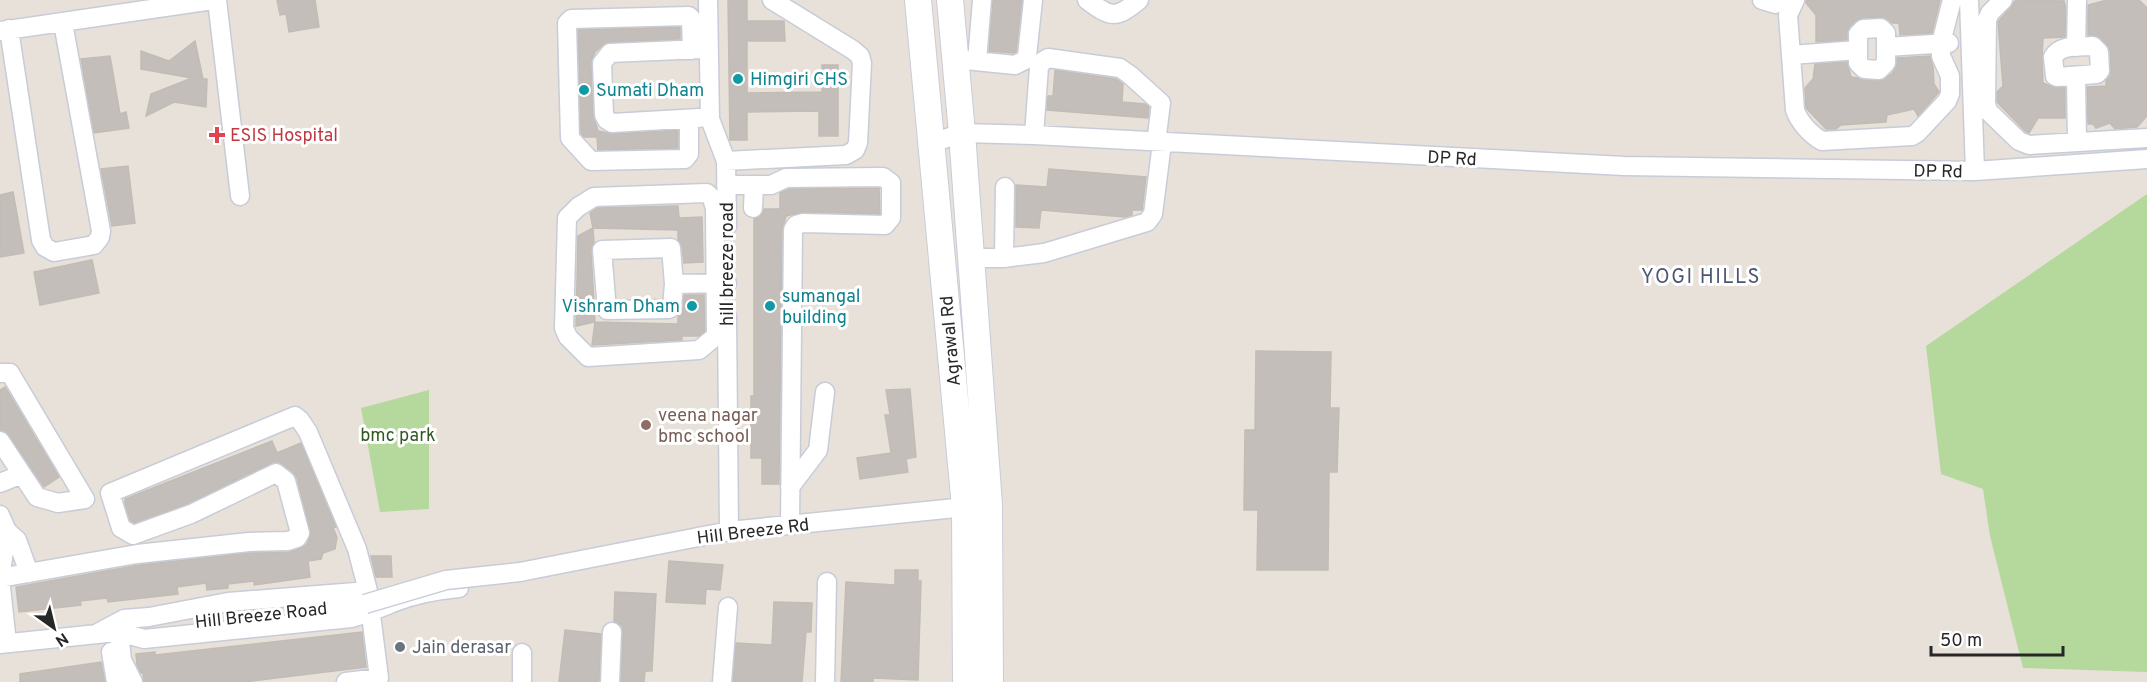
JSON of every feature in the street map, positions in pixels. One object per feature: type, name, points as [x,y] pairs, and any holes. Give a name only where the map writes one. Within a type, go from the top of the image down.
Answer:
[{"type":"street","points":[[63,22],[101,231],[94,245],[54,252],[45,247],[41,240],[5,30],[215,0],[240,196]]},
{"type":"street","name":"hill breeze road","points":[[708,0],[700,49],[710,119],[726,161],[722,283],[729,531]]},
{"type":"street","points":[[726,161],[846,155],[855,150],[858,143],[862,63],[860,56],[772,0]]},
{"type":"street","name":"Agrawal Rd","points":[[918,0],[932,143],[977,506],[966,682]]},
{"type":"street","name":"Agrawal Rd","points":[[950,0],[966,60],[962,133],[971,258],[977,506],[990,682]]},
{"type":"street","points":[[982,0],[966,60],[1015,65],[1025,60],[1033,0]]},
{"type":"street","points":[[1087,0],[1109,14],[1120,14],[1139,0]]},
{"type":"street","points":[[1762,0],[1775,4],[1782,0]]},
{"type":"street","points":[[1795,0],[1788,15],[1795,110],[1797,117],[1816,138],[1822,141],[1917,134],[1947,101],[1950,94],[1950,76],[1941,56],[1952,0]]},
{"type":"street","points":[[1969,0],[1975,171]]},
{"type":"street","points":[[2003,0],[1990,13],[1987,20],[1986,104],[1988,111],[2019,141],[2024,144],[2147,138]]},
{"type":"street","points":[[2076,47],[2077,0]]},
{"type":"street","points":[[689,118],[689,154],[685,159],[591,161],[570,138],[567,23],[571,19],[689,16],[700,49],[610,53],[605,57],[602,63],[604,115],[612,123],[689,118],[710,119]]},
{"type":"street","points":[[1791,55],[1858,50],[1858,34],[1863,29],[1881,28],[1884,30],[1886,47],[1945,43]]},
{"type":"street","points":[[2093,46],[2099,49],[2100,71],[2094,76],[2076,76],[2057,77],[2054,74],[2054,54],[2063,48],[2093,46]]},
{"type":"street","points":[[971,258],[1004,258],[1044,253],[1147,222],[1153,214],[1161,103],[1120,68],[1048,58],[1043,61],[1039,67],[1034,135]]},
{"type":"street","points":[[2076,76],[2077,142]]},
{"type":"street","name":"DP Rd","points":[[932,143],[962,133],[1034,135],[1624,174],[1975,171],[2147,159]]},
{"type":"street","points":[[726,185],[771,185],[786,178],[883,177],[891,183],[891,218],[885,225],[802,223],[796,225],[793,230],[790,525]]},
{"type":"street","points":[[753,207],[754,185]]},
{"type":"street","points":[[1004,258],[1005,188]]},
{"type":"street","points":[[707,193],[712,198],[715,209],[722,283],[716,336],[699,351],[588,357],[568,337],[564,328],[567,218],[578,207],[594,197],[707,193]]},
{"type":"street","points":[[671,248],[674,284],[673,304],[669,309],[607,310],[602,250],[671,248]]},
{"type":"street","points":[[674,284],[722,283]]},
{"type":"street","points":[[0,373],[10,373],[85,499]]},
{"type":"street","points":[[790,488],[818,450],[825,393]]},
{"type":"street","points":[[0,441],[37,497],[58,503],[110,493],[295,416],[300,420],[312,442],[357,549],[368,603],[380,680],[346,682]]},
{"type":"street","points":[[0,578],[137,554],[249,542],[288,541],[297,538],[300,533],[286,481],[276,473],[191,514],[133,535]]},
{"type":"street","points":[[0,483],[22,474]]},
{"type":"street","points":[[110,493],[121,528],[133,535],[137,554]]},
{"type":"street","name":"Hill Breeze Rd","points":[[520,572],[729,531],[977,506]]},
{"type":"street","points":[[3,523],[17,540],[29,573]]},
{"type":"street","points":[[3,523],[0,578],[3,643]]},
{"type":"street","name":"Hill Breeze Road","points":[[3,643],[368,603],[446,580],[520,572]]},
{"type":"street","points":[[825,682],[827,582]]},
{"type":"street","points":[[368,603],[396,602],[439,590],[459,588]]},
{"type":"street","points":[[722,682],[728,607]]},
{"type":"street","points":[[610,682],[612,632]]},
{"type":"street","points":[[108,633],[116,682]]},
{"type":"street","points":[[108,633],[133,682]]},
{"type":"street","points":[[522,652],[522,682]]},
{"type":"green space","points":[[2147,194],[2147,672],[2023,668],[1990,536],[1983,489],[1941,474],[1926,346]]},
{"type":"green space","name":"bmc park","points":[[429,390],[429,509],[380,512],[361,408]]},
{"type":"building","points":[[277,0],[315,0],[319,27],[289,32],[286,14],[280,15]]},
{"type":"building","name":"Himgiri CHS","points":[[728,0],[747,0],[747,21],[784,21],[785,41],[747,41],[747,93],[822,92],[822,65],[838,65],[838,136],[819,136],[819,111],[747,112],[747,140],[730,140]]},
{"type":"building","points":[[993,0],[1022,0],[1016,52],[989,51]]},
{"type":"building","points":[[1806,0],[1940,0],[1932,33],[1900,35],[1899,23],[1892,23],[1881,17],[1862,18],[1850,26],[1847,40],[1816,42],[1816,15]]},
{"type":"building","points":[[2016,0],[2064,1],[2066,10],[2065,37],[2043,38],[2042,58],[2043,83],[2065,88],[2065,118],[2038,118],[2029,133],[1997,102],[1997,92],[2003,86],[1998,22]]},
{"type":"building","points":[[2107,0],[2139,0],[2147,8],[2147,116],[2137,127],[2115,129],[2110,123],[2096,128],[2093,124],[2088,124],[2087,87],[2106,86],[2111,70],[2110,51],[2107,45],[2097,36],[2088,35],[2088,5]]},
{"type":"building","points":[[680,27],[680,39],[605,43],[595,52],[591,63],[593,115],[598,131],[613,134],[678,130],[678,148],[598,150],[597,137],[584,137],[581,134],[578,30]]},
{"type":"building","points":[[195,41],[203,79],[207,79],[206,107],[174,102],[146,116],[151,94],[192,78],[141,69],[141,51],[169,61]]},
{"type":"building","points":[[110,56],[120,114],[126,112],[129,128],[94,133],[81,59]]},
{"type":"building","points":[[1930,56],[1934,84],[1939,92],[1918,116],[1914,109],[1887,115],[1886,122],[1841,125],[1836,129],[1826,129],[1806,108],[1805,88],[1813,79],[1815,64],[1847,62],[1851,77],[1879,81],[1892,74],[1897,58]]},
{"type":"building","points":[[1055,70],[1116,79],[1123,84],[1122,102],[1145,104],[1149,107],[1148,118],[1047,110],[1048,96],[1053,96]]},
{"type":"building","points":[[128,166],[135,223],[112,226],[101,169]]},
{"type":"building","points":[[1049,169],[1146,177],[1142,210],[1132,210],[1132,215],[1125,217],[1041,210],[1039,228],[1016,227],[1016,185],[1047,187]]},
{"type":"building","name":"sumangal building","points":[[879,188],[880,214],[803,212],[786,216],[782,230],[779,484],[762,484],[762,458],[751,458],[751,396],[754,396],[754,219],[762,214],[764,209],[780,209],[780,193],[789,189]]},
{"type":"building","points":[[13,192],[24,253],[0,257],[0,195]]},
{"type":"building","name":"Vishram Dham","points":[[678,206],[679,218],[702,217],[703,262],[684,263],[678,230],[593,228],[590,213],[597,208]]},
{"type":"building","name":"Vishram Dham","points":[[593,228],[594,243],[591,251],[595,322],[576,326],[578,236]]},
{"type":"building","points":[[92,260],[99,293],[40,305],[34,272]]},
{"type":"building","name":"Vishram Dham","points":[[684,295],[704,295],[705,331],[699,336],[682,336],[682,340],[592,345],[595,322],[678,324]]},
{"type":"building","points":[[1256,351],[1331,352],[1330,408],[1339,408],[1337,472],[1329,472],[1328,570],[1257,570],[1258,510],[1244,510],[1245,430],[1255,430]]},
{"type":"building","points":[[5,387],[59,477],[44,487],[9,435],[0,430],[0,390]]},
{"type":"building","points":[[910,389],[916,457],[906,459],[908,472],[860,479],[857,458],[891,453],[885,415],[890,415],[886,390]]},
{"type":"building","points":[[272,441],[277,453],[301,443],[336,527],[333,528],[337,537],[335,549],[323,553],[321,559],[308,561],[310,577],[254,585],[254,581],[228,584],[228,588],[207,590],[206,583],[177,587],[178,594],[108,602],[107,598],[80,601],[81,605],[19,612],[16,587],[139,565],[250,553],[289,552],[307,544],[311,534],[297,478],[293,472],[278,462],[271,463],[187,504],[134,523],[130,520],[125,499]]},
{"type":"building","points":[[371,556],[391,556],[392,577],[376,577]]},
{"type":"building","points":[[669,561],[723,565],[720,590],[706,589],[705,604],[666,602]]},
{"type":"building","points":[[895,570],[918,570],[918,581],[921,581],[918,680],[873,678],[873,682],[841,682],[846,582],[895,585]]},
{"type":"building","points":[[615,592],[656,594],[652,671],[645,671],[644,682],[621,682],[623,632],[622,626],[614,621]]},
{"type":"building","points":[[774,602],[812,603],[811,632],[806,632],[802,682],[733,682],[736,643],[772,645]]},
{"type":"building","points":[[565,630],[601,634],[599,682],[559,682]]},
{"type":"building","points":[[362,632],[366,667],[244,682],[144,682],[143,673],[137,665],[136,654],[155,652],[155,655]]},
{"type":"building","points":[[101,662],[105,682],[20,682],[20,674]]},
{"type":"place","name":"Himgiri CHS","points":[[738,79]]},
{"type":"place","name":"Sumati Dham","points":[[584,90]]},
{"type":"place","name":"ESIS Hospital","points":[[217,135]]},
{"type":"place","name":"Vishram Dham","points":[[692,306]]},
{"type":"place","name":"sumangal building","points":[[770,306]]},
{"type":"place","name":"veena nagar bmc school","points":[[646,425]]},
{"type":"place","name":"Jain derasar","points":[[400,647]]},
{"type":"district","name":"YOGI HILLS","points":[[1701,276]]}]
